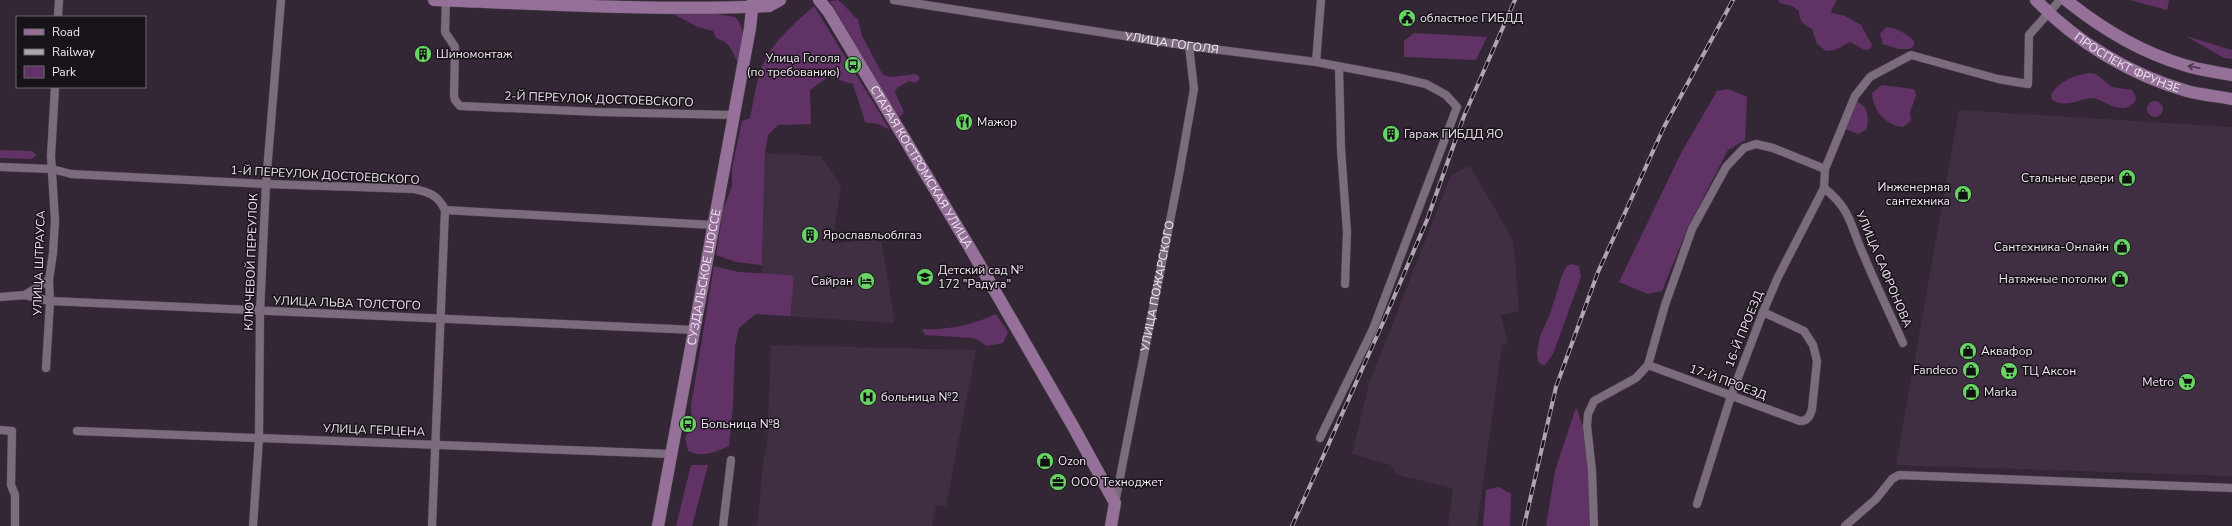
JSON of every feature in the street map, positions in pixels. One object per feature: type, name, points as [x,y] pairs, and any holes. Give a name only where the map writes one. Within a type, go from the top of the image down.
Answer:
[{"type":"main road","points":[[434,0],[726,8],[752,2],[778,2]]},
{"type":"main road","name":"СТАРАЯ КОСТРОМСКАЯ УЛИЦА","points":[[819,0],[828,11],[970,248],[1115,503]]},
{"type":"main road","name":"ПРОСПЕКТ ФРУНЗЕ","points":[[2036,0],[2049,14],[2079,37],[2129,68],[2187,91],[2232,99]]},
{"type":"main road","name":"ПРОСПЕКТ ФРУНЗЕ","points":[[2066,0],[2096,24],[2132,45],[2184,65],[2232,75]]},
{"type":"main road","name":"СУЗДАЛЬСКОЕ ШОССЕ","points":[[658,526],[750,27],[752,2]]},
{"type":"main road","name":"СУЗДАЛЬСКОЕ ШОССЕ","points":[[750,27],[759,15],[778,2]]},
{"type":"main road","points":[[726,8],[742,13],[750,27]]},
{"type":"main road","name":"УЛИЦА ПОЖАРСКОГО","points":[[1111,526],[1115,503]]},
{"type":"street","points":[[58,16],[59,0]]},
{"type":"street","name":"КЛЮЧЕВОЙ ПЕРЕУЛОК","points":[[253,526],[259,438],[260,312],[266,184],[281,0]]},
{"type":"street","name":"2-Й ПЕРЕУЛОК ДОСТОЕВСКОГО","points":[[446,0],[445,32],[455,47],[454,100],[460,106],[733,115]]},
{"type":"street","name":"УЛИЦА ГОГОЛЯ","points":[[894,0],[1189,46],[1316,62],[1339,68],[1426,84],[1446,96],[1457,107],[1373,329],[1320,438]]},
{"type":"street","points":[[1316,62],[1321,0]]},
{"type":"street","points":[[2049,14],[2060,0]]},
{"type":"street","name":"16-Й ПРОЕЗД","points":[[1697,504],[1731,396],[1763,312],[1778,277],[1824,188],[1825,169],[1855,96],[1870,77],[1906,57],[1916,56],[1998,78],[2028,84],[2029,35],[2049,14]]},
{"type":"street","name":"УЛИЦА ПОЖАРСКОГО","points":[[1115,503],[1179,175],[1194,89],[1189,46]]},
{"type":"street","points":[[1339,68],[1341,149],[1347,232],[1345,284]]},
{"type":"street","name":"УЛИЦА ШТРАУСА","points":[[46,368],[50,301],[49,280],[53,253],[55,221],[52,169],[55,88]]},
{"type":"street","points":[[1594,526],[1592,471],[1586,426],[1588,414],[1594,401],[1636,378],[1648,365],[1665,305],[1692,229],[1733,157],[1744,148],[1756,144],[1773,148],[1825,169]]},
{"type":"street","name":"1-Й ПЕРЕУЛОК ДОСТОЕВСКОГО","points":[[0,168],[52,169],[72,174],[266,184],[414,188],[430,193],[440,199],[445,210]]},
{"type":"street","name":"УЛИЦА САФРОНОВА","points":[[1824,188],[1835,197],[1850,218],[1862,254],[1903,343]]},
{"type":"street","points":[[432,526],[436,444],[439,318],[445,210],[713,225]]},
{"type":"street","points":[[25,295],[49,280]]},
{"type":"street","name":"УЛИЦА ЛЬВА ТОЛСТОГО","points":[[0,297],[25,295],[50,301],[260,312],[439,318],[695,330]]},
{"type":"street","name":"17-Й ПРОЕЗД","points":[[1648,365],[1800,421],[1809,417],[1812,409],[1817,355],[1804,331],[1763,312]]},
{"type":"street","points":[[0,430],[12,431],[11,486],[15,495],[15,526]]},
{"type":"street","name":"УЛИЦА ГЕРЦЕНА","points":[[77,431],[671,454]]},
{"type":"street","points":[[723,526],[731,460]]},
{"type":"street","points":[[1845,526],[1876,499],[1892,479],[1899,475],[2232,488]]},
{"type":"shaded area","points":[[1959,110],[2232,127],[2232,476],[1896,465]]},
{"type":"shaded area","points":[[765,153],[821,156],[841,186],[832,244],[881,238],[894,317],[893,323],[756,314],[762,269]]},
{"type":"shaded area","points":[[1470,166],[1512,238],[1519,311],[1501,315],[1508,344],[1502,345],[1477,526],[1448,526],[1453,488],[1397,475],[1391,465],[1352,454],[1369,384],[1451,175]]},
{"type":"shaded area","name":"больница №2","points":[[771,345],[976,350],[946,506],[936,505],[932,526],[752,526],[758,524],[763,461],[767,445]]},
{"type":"green space","points":[[838,0],[858,19],[862,36],[883,75],[891,77],[916,74],[920,78],[916,83],[909,81],[897,88],[895,93],[904,112],[898,119],[830,1]]},
{"type":"green space","points":[[1778,0],[1837,0],[1831,11],[1832,13],[1845,16],[1861,25],[1872,45],[1870,49],[1865,50],[1850,42],[1835,50],[1826,51],[1817,44],[1812,29],[1802,22],[1799,11],[1792,6],[1780,3]]},
{"type":"green space","points":[[2130,0],[2169,0],[2167,10]]},
{"type":"green space","points":[[814,6],[890,130],[878,124],[865,122],[853,84],[828,77],[810,90],[811,124],[778,125],[768,135],[765,153],[762,265],[736,262],[716,255],[723,210],[732,186],[732,168],[742,121],[750,118],[755,90],[763,64],[773,47],[786,32]]},
{"type":"green space","points":[[671,13],[711,13],[735,17],[739,22],[742,33],[742,45],[738,63],[728,45],[716,38],[713,31],[698,27]]},
{"type":"green space","points":[[1886,27],[1894,28],[1905,33],[1914,41],[1914,46],[1909,49],[1898,49],[1883,44],[1880,34]]},
{"type":"green space","points":[[1414,33],[1487,37],[1476,60],[1404,57],[1404,41]]},
{"type":"green space","points":[[2186,36],[2232,50],[2232,59],[2224,58]]},
{"type":"green space","points":[[2089,73],[2096,74],[2112,87],[2132,90],[2136,97],[2135,102],[2123,108],[2117,108],[2091,98],[2072,103],[2063,103],[2052,100],[2051,94],[2067,79]]},
{"type":"green space","points":[[1882,85],[1914,89],[1916,95],[1910,113],[1911,121],[1903,127],[1891,124],[1882,116],[1875,105],[1872,93]]},
{"type":"green space","points":[[1728,89],[1747,97],[1745,140],[1728,150],[1687,229],[1662,291],[1648,294],[1619,282],[1681,153],[1717,91]]},
{"type":"green space","points":[[2155,101],[2161,103],[2163,109],[2161,115],[2155,117],[2149,115],[2147,109],[2149,103]]},
{"type":"green space","points":[[1856,102],[1863,106],[1868,118],[1866,130],[1858,134],[1845,129]]},
{"type":"green space","points":[[0,150],[32,151],[36,155],[32,159],[0,158]]},
{"type":"green space","points":[[1571,264],[1579,266],[1581,277],[1553,354],[1545,365],[1542,365],[1538,361],[1537,353],[1540,336],[1550,314],[1562,275],[1567,266]]},
{"type":"green space","points":[[714,266],[739,272],[791,275],[794,278],[790,316],[756,314],[739,328],[735,346],[733,405],[729,446],[714,452],[698,454],[688,451],[685,438],[692,426],[691,405]]},
{"type":"green space","points":[[996,314],[1008,332],[1003,343],[987,346],[974,338],[925,335],[922,329],[941,329],[960,326]]},
{"type":"green space","points":[[1576,407],[1595,461],[1590,526],[1546,526],[1555,471]]},
{"type":"green space","points":[[691,465],[708,465],[692,526],[676,526]]},
{"type":"green space","points":[[1499,487],[1511,494],[1510,526],[1483,526],[1486,490]]},
{"type":"railway","points":[[1292,526],[1427,220],[1464,116],[1515,0]]},
{"type":"railway","points":[[1524,526],[1556,387],[1598,272],[1664,127],[1733,0]]},
{"type":"place","name":"областное ГИБДД","points":[[1407,18]]},
{"type":"place","name":"Шиномонтаж","points":[[423,54]]},
{"type":"place","name":"Улица Гоголя (по требованию)","points":[[853,65]]},
{"type":"place","name":"Мажор","points":[[964,122]]},
{"type":"place","name":"Гараж ГИБДД ЯО","points":[[1391,134]]},
{"type":"place","name":"Стальные двери","points":[[2127,178]]},
{"type":"place","name":"Инженерная сантехника","points":[[1963,194]]},
{"type":"place","name":"Ярославльоблгаз","points":[[810,235]]},
{"type":"place","name":"Сантехника-Онлайн","points":[[2122,247]]},
{"type":"place","name":"Детский сад № 172 \"Радуга\"","points":[[925,277]]},
{"type":"place","name":"Натяжные потолки","points":[[2120,279]]},
{"type":"place","name":"Сайран","points":[[866,281]]},
{"type":"place","name":"Аквафор","points":[[1968,351]]},
{"type":"place","name":"Fandeco","points":[[1971,370]]},
{"type":"place","name":"ТЦ Аксон","points":[[2009,371]]},
{"type":"place","name":"Metro","points":[[2187,382]]},
{"type":"place","name":"Marka","points":[[1971,392]]},
{"type":"place","name":"больница №2","points":[[868,397]]},
{"type":"place","name":"Больница №8","points":[[688,424]]},
{"type":"place","name":"Ozon","points":[[1045,461]]},
{"type":"place","name":"ООО Техноджет","points":[[1058,482]]}]
